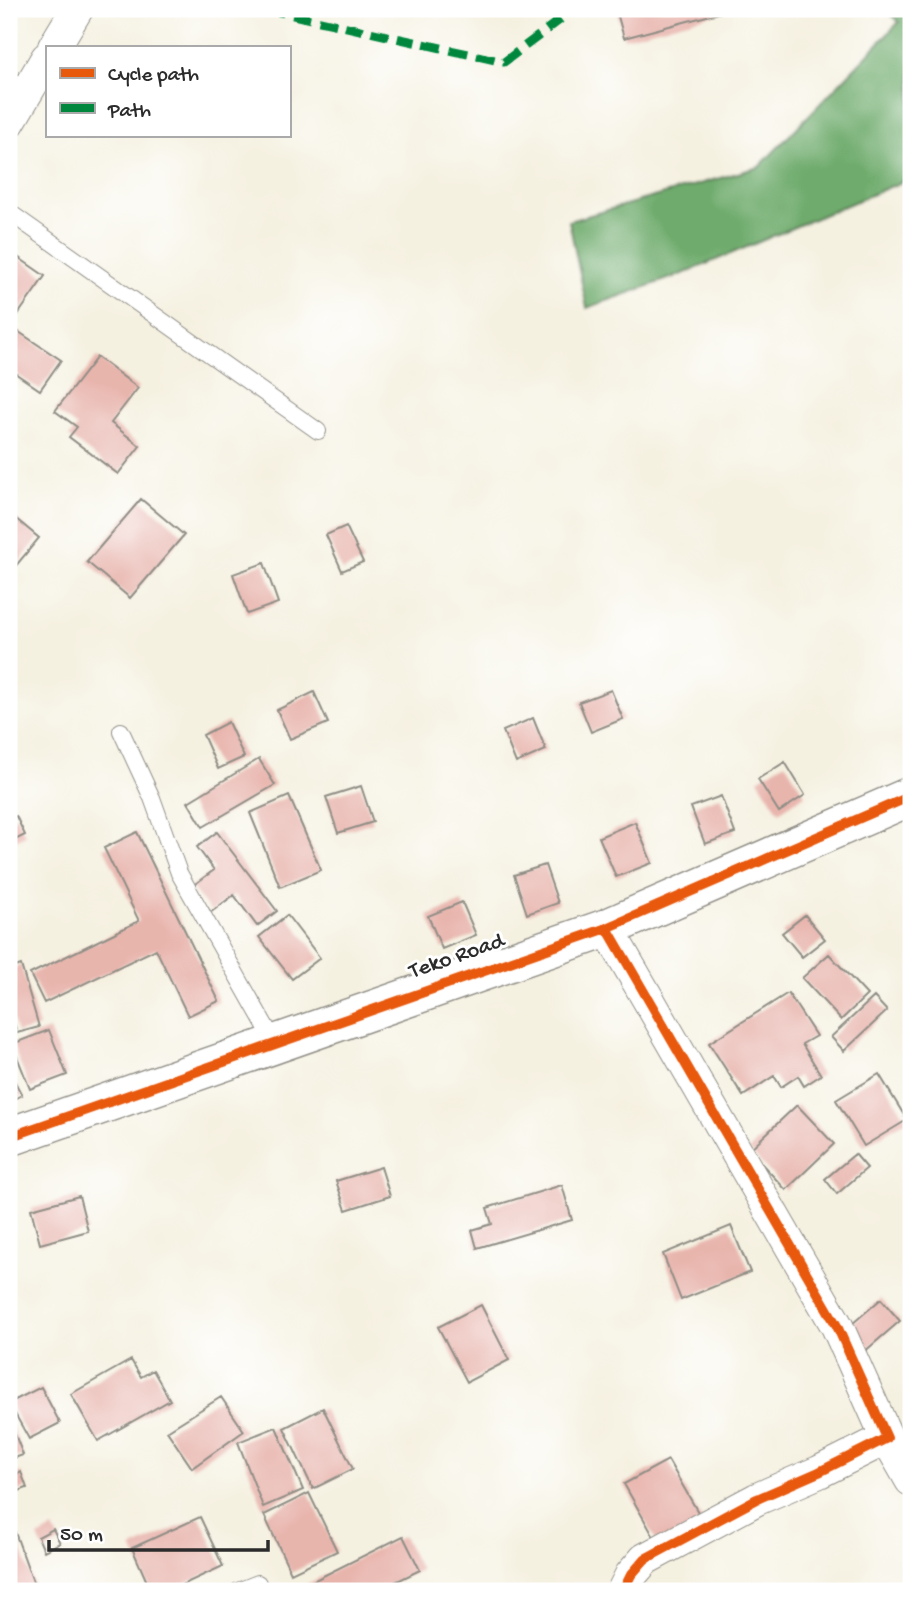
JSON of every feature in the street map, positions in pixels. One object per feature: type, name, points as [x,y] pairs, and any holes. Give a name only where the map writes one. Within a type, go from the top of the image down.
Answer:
[{"type":"street","points":[[55,46],[77,9]]},
{"type":"street","points":[[9,122],[46,60]]},
{"type":"street","name":"Teko Road","points":[[9,1137],[607,928],[911,796]]},
{"type":"street","points":[[607,928],[837,1326],[887,1438],[911,1480]]},
{"type":"street","points":[[623,1591],[631,1575],[645,1559],[757,1499],[887,1438]]},
{"type":"lane","points":[[9,212],[318,431]]},
{"type":"lane","points":[[121,731],[152,799],[179,873],[275,1043]]},
{"type":"lane","points":[[238,1591],[258,1583]]},
{"type":"green space","points":[[885,9],[911,9],[911,178],[685,273],[587,308],[569,221],[759,167],[899,22]]},
{"type":"building","points":[[616,9],[721,9],[722,12],[624,38]]},
{"type":"building","points":[[9,251],[45,276],[10,326],[61,360],[40,390],[9,369]]},
{"type":"building","points":[[97,357],[138,388],[111,423],[140,446],[118,474],[69,437],[77,427],[55,411]]},
{"type":"building","points":[[141,499],[184,535],[130,598],[87,562]]},
{"type":"building","points":[[9,513],[39,538],[9,574]]},
{"type":"building","points":[[346,526],[363,562],[342,571],[326,535]]},
{"type":"building","points":[[264,563],[278,603],[247,614],[233,574]]},
{"type":"building","points":[[611,690],[623,719],[591,732],[579,702]]},
{"type":"building","points":[[314,692],[328,723],[290,739],[277,710]]},
{"type":"building","points":[[533,718],[546,750],[516,763],[503,731]]},
{"type":"building","points":[[228,722],[244,757],[218,769],[203,735]]},
{"type":"building","points":[[259,759],[275,785],[203,827],[188,802]]},
{"type":"building","points":[[785,762],[805,795],[779,812],[758,779]]},
{"type":"building","points":[[361,786],[373,822],[338,833],[326,797]]},
{"type":"building","points":[[289,796],[321,870],[280,887],[250,813]]},
{"type":"building","points":[[721,796],[735,833],[705,844],[691,807]]},
{"type":"building","points":[[16,816],[25,835],[9,843],[9,819]]},
{"type":"building","points":[[635,822],[652,863],[616,877],[599,837]]},
{"type":"building","points":[[137,832],[219,1001],[188,1016],[156,949],[44,1003],[30,974],[139,921],[104,848]]},
{"type":"building","points":[[217,832],[277,911],[257,926],[234,895],[211,912],[191,887],[214,870],[197,847]]},
{"type":"building","points":[[545,865],[558,903],[527,914],[514,875]]},
{"type":"building","points":[[462,902],[476,935],[442,949],[428,916]]},
{"type":"building","points":[[287,915],[320,958],[292,979],[259,937]]},
{"type":"building","points":[[805,915],[825,939],[802,957],[782,933]]},
{"type":"building","points":[[829,954],[867,995],[841,1020],[802,978]]},
{"type":"building","points":[[21,965],[39,1027],[17,1033],[9,1004],[9,969]]},
{"type":"building","points":[[788,993],[816,1036],[802,1044],[821,1075],[804,1086],[798,1076],[781,1087],[774,1076],[743,1096],[709,1043]]},
{"type":"building","points":[[874,997],[887,1011],[844,1051],[831,1037]]},
{"type":"building","points":[[49,1030],[67,1075],[30,1089],[12,1044]]},
{"type":"building","points":[[9,1071],[22,1095],[9,1102]]},
{"type":"building","points":[[879,1074],[907,1120],[864,1146],[836,1100]]},
{"type":"building","points":[[797,1105],[834,1144],[786,1190],[749,1150]]},
{"type":"building","points":[[855,1154],[867,1168],[837,1194],[825,1179]]},
{"type":"building","points":[[381,1167],[390,1196],[346,1210],[336,1181]]},
{"type":"building","points":[[562,1185],[572,1220],[477,1248],[472,1230],[492,1224],[487,1208]]},
{"type":"building","points":[[79,1196],[88,1231],[40,1244],[31,1209]]},
{"type":"building","points":[[731,1226],[750,1272],[681,1300],[663,1254]]},
{"type":"building","points":[[881,1299],[900,1321],[864,1352],[845,1330]]},
{"type":"building","points":[[481,1305],[509,1360],[467,1382],[438,1327]]},
{"type":"building","points":[[131,1360],[141,1377],[153,1370],[170,1400],[98,1441],[71,1394]]},
{"type":"building","points":[[41,1387],[60,1423],[29,1439],[9,1403]]},
{"type":"building","points":[[221,1397],[244,1431],[192,1468],[167,1431]]},
{"type":"building","points":[[323,1408],[353,1469],[313,1489],[284,1428]]},
{"type":"building","points":[[9,1419],[23,1455],[9,1460]]},
{"type":"building","points":[[276,1427],[303,1490],[263,1507],[238,1442]]},
{"type":"building","points":[[668,1460],[703,1521],[659,1546],[624,1484]]},
{"type":"building","points":[[21,1472],[27,1488],[11,1494],[9,1477]]},
{"type":"building","points":[[309,1493],[337,1551],[291,1573],[264,1515]]},
{"type":"building","points":[[9,1516],[36,1590],[34,1591],[9,1591]]},
{"type":"building","points":[[200,1517],[223,1566],[169,1591],[151,1591],[132,1548]]},
{"type":"building","points":[[53,1529],[60,1543],[44,1551],[38,1537]]},
{"type":"building","points":[[403,1536],[420,1570],[377,1591],[293,1591]]},
{"type":"marked path","points":[[266,9],[504,62],[574,9]]},
{"type":"cycle path","points":[[9,1137],[607,928],[911,796]]},
{"type":"cycle path","points":[[607,928],[837,1326],[887,1438],[757,1499],[645,1559],[631,1575],[623,1591]]}]
